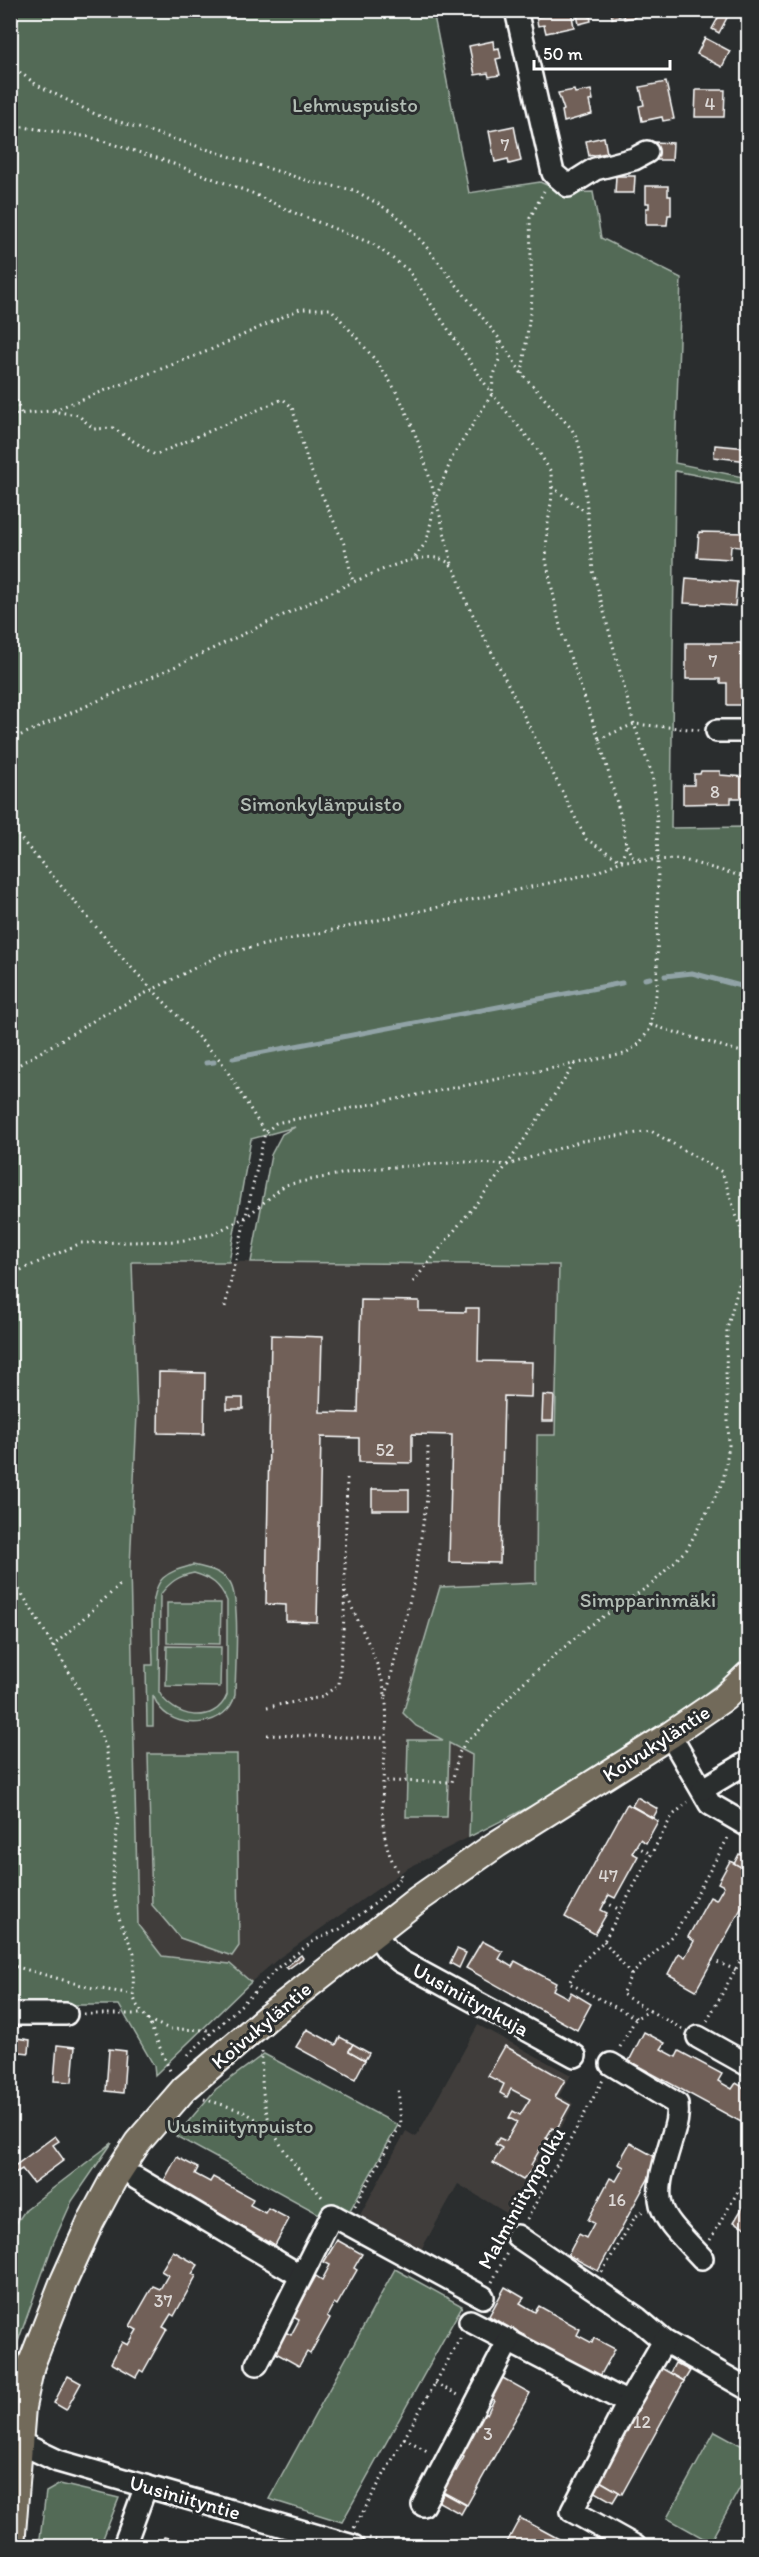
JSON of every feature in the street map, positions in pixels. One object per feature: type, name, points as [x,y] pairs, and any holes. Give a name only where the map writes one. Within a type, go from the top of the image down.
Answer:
[{"type":"main road","name":"Koivukyläntie","points":[[11,2547],[15,2440],[25,2386],[55,2303],[91,2221],[113,2180],[138,2142],[184,2089],[269,2016],[417,1900],[497,1844],[670,1735],[724,1698],[748,1675]]},
{"type":"street","points":[[516,10],[560,180],[634,159],[647,152]]},
{"type":"street","points":[[717,731],[748,731]]},
{"type":"street","points":[[670,1735],[710,1804],[743,1823]]},
{"type":"street","points":[[703,1789],[748,1762]]},
{"type":"street","name":"Uusiniitynkuja","points":[[375,1933],[387,1950],[400,1961],[575,2056]]},
{"type":"street","points":[[10,2014],[66,2013]]},
{"type":"street","points":[[698,2037],[748,2065]]},
{"type":"street","points":[[611,2064],[677,2104],[679,2118],[659,2179],[659,2199],[666,2220],[706,2250]]},
{"type":"street","points":[[136,2178],[301,2276]]},
{"type":"street","points":[[257,2364],[301,2276],[339,2219],[483,2297]]},
{"type":"street","points":[[517,2236],[637,2318],[664,2341],[748,2389]]},
{"type":"street","points":[[470,2321],[627,2403]]},
{"type":"street","points":[[423,2505],[509,2340]]},
{"type":"street","points":[[635,2547],[572,2511],[627,2403],[664,2341]]},
{"type":"street","name":"Uusiniityntie","points":[[15,2440],[58,2460],[350,2546]]},
{"type":"street","points":[[124,2547],[146,2486]]},
{"type":"path","points":[[10,65],[37,85],[97,115],[312,182],[354,190],[402,220],[498,337],[522,375],[550,403],[577,438],[582,456],[593,571],[634,724],[652,774],[656,802],[658,858],[657,990],[651,1025],[639,1044],[624,1054],[276,1123],[265,1133],[224,1311]]},
{"type":"path","points":[[10,126],[90,137],[160,159],[252,193],[290,211],[373,244],[408,270],[492,394],[537,449],[551,472],[552,487],[546,560],[561,631],[599,739],[626,841],[631,855],[641,860]]},
{"type":"path","points":[[522,375],[532,298],[530,218],[560,180]]},
{"type":"path","points":[[51,411],[208,351],[300,309],[331,309],[365,348],[398,395],[416,436],[436,497],[453,566],[465,599],[582,832],[586,839],[621,861]]},
{"type":"path","points":[[415,558],[428,541],[436,497],[453,456],[492,394],[493,378],[499,360],[498,337]]},
{"type":"path","points":[[10,391],[14,394],[22,414]]},
{"type":"path","points":[[10,415],[51,411],[78,415],[94,429],[113,428],[155,455],[283,399],[292,407],[309,466],[344,544],[353,582]]},
{"type":"path","points":[[552,487],[586,512]]},
{"type":"path","points":[[10,740],[353,582],[415,558],[442,558],[453,566]]},
{"type":"path","points":[[599,739],[634,724],[717,731]]},
{"type":"path","points":[[10,826],[152,989],[221,1061],[265,1133]]},
{"type":"path","points":[[621,861],[626,841]]},
{"type":"path","points":[[10,1070],[152,989],[222,954],[585,875],[621,861],[680,859],[748,878]]},
{"type":"path","points":[[651,1025],[748,1054]]},
{"type":"path","points":[[414,1282],[507,1165],[576,1064]]},
{"type":"path","points":[[10,1275],[81,1243],[179,1241],[213,1234],[246,1217],[285,1185],[366,1169],[465,1162],[507,1165],[582,1141],[651,1131],[722,1172],[748,1251],[727,1329],[729,1445],[723,1482],[687,1549],[652,1584],[588,1627],[518,1687],[463,1746],[452,1782],[384,1781]]},
{"type":"path","points":[[385,1698],[414,1583],[427,1498],[428,1447]]},
{"type":"path","points":[[267,1707],[322,1697],[339,1684],[345,1592],[347,1475]]},
{"type":"path","points":[[10,1574],[77,1685],[106,1747],[118,1817],[112,1886],[120,1921],[134,1953],[133,1994],[148,2020],[170,2072],[177,2065]]},
{"type":"path","points":[[52,1647],[122,1583]]},
{"type":"path","points":[[184,2058],[259,1988],[277,1968],[315,1940],[340,1929],[377,1902],[402,1877],[389,1857],[384,1828],[385,1698],[381,1675],[345,1592]]},
{"type":"path","points":[[267,1735],[384,1738]]},
{"type":"path","points":[[650,2011],[636,2018],[569,1983],[578,1966],[604,1941],[672,1816],[703,1789]]},
{"type":"path","points":[[743,1823],[675,1933],[631,1975],[622,1994],[698,2037],[748,1947]]},
{"type":"path","points":[[636,1846],[651,1854]]},
{"type":"path","points":[[605,1902],[620,1910]]},
{"type":"path","points":[[743,1905],[748,1908]]},
{"type":"path","points":[[604,1941],[631,1975]]},
{"type":"path","points":[[712,1960],[735,1970]]},
{"type":"path","points":[[10,1965],[88,1988],[133,1994]]},
{"type":"path","points":[[66,2013],[143,2014]]},
{"type":"path","name":"Malminiitynpolku","points":[[483,2297],[636,2018]]},
{"type":"path","points":[[148,2020],[170,2029],[214,2030]]},
{"type":"path","points":[[253,2058],[270,2044]]},
{"type":"path","points":[[262,2051],[263,2092],[270,2128],[287,2156],[339,2219],[400,2124],[398,2088]]},
{"type":"path","points":[[208,2091],[200,2098],[243,2111],[270,2128]]},
{"type":"path","points":[[706,2250],[748,2174]]},
{"type":"path","points":[[593,2288],[635,2217],[659,2199]]},
{"type":"path","points":[[350,2546],[352,2532],[470,2321]]},
{"type":"shaded area","points":[[132,1261],[559,1264],[556,1422],[537,1803],[406,1869],[279,1958],[251,1982],[230,1964],[162,1956],[138,1925],[130,1567],[137,1414]]},
{"type":"shaded area","points":[[478,2025],[571,2075],[559,2096],[574,2104],[513,2217],[458,2184],[421,2250],[360,2215],[406,2131],[416,2137]]},
{"type":"green space","name":"Simonkylänpuisto","points":[[11,11],[455,11],[434,16],[469,193],[540,182],[565,193],[593,192],[601,238],[681,278],[675,463],[748,478],[748,485],[675,471],[671,828],[748,827],[748,1659],[665,1726],[537,1803],[469,1837],[472,1755],[449,1743],[447,1817],[406,1817],[408,1740],[443,1740],[416,1726],[403,1713],[440,1587],[536,1583],[537,1435],[555,1435],[559,1265],[251,1262],[271,1155],[282,1134],[295,1127],[251,1139],[229,1262],[132,1262],[137,1414],[130,1567],[138,1925],[162,1956],[230,1964],[251,1982],[155,2075],[154,2066],[119,2005],[11,2005]]},
{"type":"green space","points":[[193,1565],[209,1569],[227,1579],[233,1592],[236,1620],[235,1695],[231,1705],[223,1713],[213,1719],[191,1723],[169,1716],[159,1707],[153,1695],[153,1726],[147,1726],[146,1665],[153,1665],[152,1619],[155,1595],[158,1585],[166,1575]],"holes":[[[194,1573],[218,1586],[227,1601],[227,1695],[221,1705],[213,1711],[204,1715],[194,1715],[174,1708],[159,1692],[160,1595],[179,1578]]]},
{"type":"green space","points":[[167,1603],[221,1603],[220,1644],[167,1643]]},
{"type":"green space","points":[[167,1646],[221,1647],[220,1687],[166,1686]]},
{"type":"green space","points":[[148,1754],[237,1754],[239,1946],[232,1956],[180,1938],[152,1905]]},
{"type":"green space","name":"Uusiniitynpuisto","points":[[264,2054],[398,2125],[341,2226],[176,2136],[216,2089]]},
{"type":"green space","points":[[112,2143],[72,2201],[54,2241],[11,2361],[11,2231],[26,2209]]},
{"type":"green space","points":[[395,2269],[462,2306],[342,2522],[269,2499]]},
{"type":"green space","points":[[715,2431],[748,2449],[748,2473],[710,2542],[667,2518]]},
{"type":"green space","points":[[60,2484],[119,2498],[100,2546],[39,2546],[46,2492]]},
{"type":"building","points":[[541,10],[571,10],[574,27],[546,33],[544,25],[538,26],[536,17],[543,16]]},
{"type":"building","points":[[576,10],[589,10],[591,21],[579,24]]},
{"type":"building","points":[[611,10],[643,11],[634,13],[635,17],[624,19],[623,15],[612,18]]},
{"type":"building","points":[[708,10],[731,10],[719,33],[712,29],[718,18]]},
{"type":"building","points":[[705,38],[730,51],[722,67],[697,54]]},
{"type":"building","points":[[493,41],[494,49],[499,48],[501,58],[496,59],[500,75],[489,77],[488,73],[475,75],[469,46]]},
{"type":"building","points":[[666,82],[674,119],[663,121],[662,117],[642,121],[639,106],[644,105],[640,87]]},
{"type":"building","points":[[574,90],[575,93],[591,90],[593,100],[589,101],[592,114],[564,122],[562,111],[564,110],[558,93]]},
{"type":"building","points":[[696,90],[725,90],[724,117],[695,117]]},
{"type":"building","points":[[514,126],[521,161],[509,164],[508,159],[495,162],[489,131]]},
{"type":"building","points":[[604,137],[607,153],[589,156],[586,141]]},
{"type":"building","points":[[654,142],[673,143],[672,160],[654,160]]},
{"type":"building","points":[[616,176],[635,176],[634,193],[615,193]]},
{"type":"building","points":[[646,186],[668,186],[668,196],[671,196],[671,215],[668,215],[667,225],[646,225],[646,208],[649,208],[649,203],[646,203]]},
{"type":"building","points":[[715,445],[748,448],[748,461],[714,457]]},
{"type":"building","points":[[699,532],[748,533],[748,548],[731,546],[730,559],[697,557]]},
{"type":"building","points":[[686,578],[737,582],[735,606],[684,603]]},
{"type":"building","points":[[686,643],[741,643],[741,683],[746,683],[747,705],[727,705],[727,683],[720,683],[720,679],[686,679]]},
{"type":"building","points":[[701,771],[720,771],[720,775],[746,777],[746,798],[731,798],[731,803],[683,804],[683,785],[694,785],[694,774],[700,774]]},
{"type":"building","points":[[361,1300],[419,1301],[419,1311],[466,1312],[466,1308],[479,1308],[478,1361],[532,1362],[531,1397],[504,1396],[500,1563],[449,1562],[452,1435],[412,1434],[412,1463],[359,1462],[359,1438],[321,1437],[317,1622],[286,1621],[286,1605],[266,1604],[271,1335],[322,1337],[320,1412],[358,1413]]},
{"type":"building","points":[[159,1372],[205,1373],[204,1434],[158,1433]]},
{"type":"building","points":[[543,1395],[554,1396],[553,1421],[542,1421]]},
{"type":"building","points":[[227,1398],[243,1398],[243,1409],[227,1409]]},
{"type":"building","points":[[372,1489],[409,1489],[409,1510],[372,1510]]},
{"type":"building","points":[[637,1797],[658,1809],[653,1818],[632,1806]]},
{"type":"building","points":[[627,1804],[658,1821],[646,1843],[640,1839],[632,1853],[638,1856],[615,1898],[609,1895],[605,1902],[601,1910],[607,1913],[595,1934],[565,1917]]},
{"type":"building","points":[[739,1854],[748,1859],[748,1871],[734,1864]]},
{"type":"building","points":[[730,1861],[748,1871],[748,1896],[696,1990],[668,1974],[679,1953],[685,1957],[694,1941],[688,1937],[710,1897],[716,1900],[724,1886],[718,1883]]},
{"type":"building","points":[[482,1941],[503,1952],[499,1959],[512,1967],[515,1961],[556,1983],[553,1990],[568,1998],[571,1992],[591,2004],[577,2030],[466,1968]]},
{"type":"building","points":[[457,1949],[466,1953],[459,1968],[450,1963]]},
{"type":"building","points":[[301,1955],[303,1958],[288,1969],[286,1967]]},
{"type":"building","points":[[307,2029],[336,2045],[340,2037],[353,2044],[349,2051],[365,2060],[355,2079],[296,2047]]},
{"type":"building","points":[[644,2032],[665,2043],[661,2049],[676,2057],[679,2051],[722,2074],[718,2081],[732,2089],[736,2083],[748,2090],[748,2108],[741,2122],[629,2061]]},
{"type":"building","points":[[10,2037],[30,2040],[29,2053],[11,2051],[11,2061]]},
{"type":"building","points":[[353,2044],[369,2053],[365,2060],[349,2051]]},
{"type":"building","points":[[57,2045],[75,2047],[72,2082],[54,2081]]},
{"type":"building","points":[[505,2046],[565,2080],[555,2097],[570,2105],[556,2130],[552,2128],[546,2138],[549,2139],[543,2144],[531,2165],[534,2167],[523,2180],[493,2163],[502,2148],[495,2144],[499,2138],[506,2141],[517,2122],[509,2118],[513,2111],[520,2115],[530,2099],[511,2089],[507,2097],[500,2093],[504,2084],[488,2076]]},
{"type":"building","points":[[109,2049],[126,2051],[123,2093],[106,2091]]},
{"type":"building","points":[[55,2136],[59,2141],[53,2145],[64,2160],[33,2183],[22,2169],[15,2173],[12,2168]]},
{"type":"building","points":[[630,2143],[659,2159],[598,2271],[568,2255],[579,2234],[586,2238],[594,2223],[588,2220],[610,2178],[616,2181],[624,2167],[618,2164]]},
{"type":"building","points":[[177,2157],[198,2168],[195,2174],[210,2182],[213,2177],[253,2199],[250,2205],[265,2213],[268,2208],[289,2219],[275,2245],[269,2241],[267,2244],[224,2221],[226,2217],[213,2210],[211,2213],[161,2186]]},
{"type":"building","points":[[746,2202],[748,2203],[748,2229],[734,2222]]},
{"type":"building","points":[[337,2240],[362,2254],[354,2268],[357,2270],[337,2305],[334,2303],[327,2316],[330,2318],[310,2354],[307,2352],[299,2366],[274,2352],[285,2332],[291,2335],[299,2320],[293,2317],[316,2276],[322,2280],[330,2265],[324,2262]]},
{"type":"building","points":[[173,2251],[198,2265],[192,2274],[196,2276],[174,2316],[171,2314],[163,2327],[167,2329],[143,2372],[140,2370],[136,2377],[111,2363],[122,2342],[128,2345],[137,2330],[130,2326],[153,2286],[160,2289],[168,2275],[161,2271]]},
{"type":"building","points":[[505,2287],[524,2298],[520,2303],[535,2312],[539,2306],[580,2329],[577,2335],[592,2343],[594,2338],[615,2349],[599,2378],[489,2316]]},
{"type":"building","points":[[675,2363],[690,2371],[684,2381],[670,2373]]},
{"type":"building","points":[[656,2365],[684,2381],[622,2494],[598,2480],[635,2400],[641,2404],[650,2388],[645,2385]]},
{"type":"building","points":[[68,2376],[81,2383],[66,2410],[54,2403]]},
{"type":"building","points":[[501,2377],[530,2393],[467,2505],[439,2490],[451,2467],[456,2471],[464,2457],[458,2453],[481,2411],[487,2414],[494,2400],[489,2398]]},
{"type":"building","points":[[598,2480],[619,2492],[613,2502],[592,2490]]},
{"type":"building","points":[[444,2493],[466,2505],[461,2514],[439,2502]]},
{"type":"building","points":[[520,2518],[572,2546],[505,2546]]},
{"type":"building","points":[[164,2537],[186,2542],[195,2546],[160,2546]]},
{"type":"waterway","points":[[665,976],[692,973],[748,988]]},
{"type":"waterway","points":[[645,979],[650,978]]},
{"type":"waterway","points":[[233,1058],[622,983]]},
{"type":"waterway","points":[[206,1063],[214,1062]]},
{"type":"park label","name":"Lehmuspuisto","points":[[355,104]]},
{"type":"park label","name":"Simpparinmäki","points":[[648,1599]]}]
